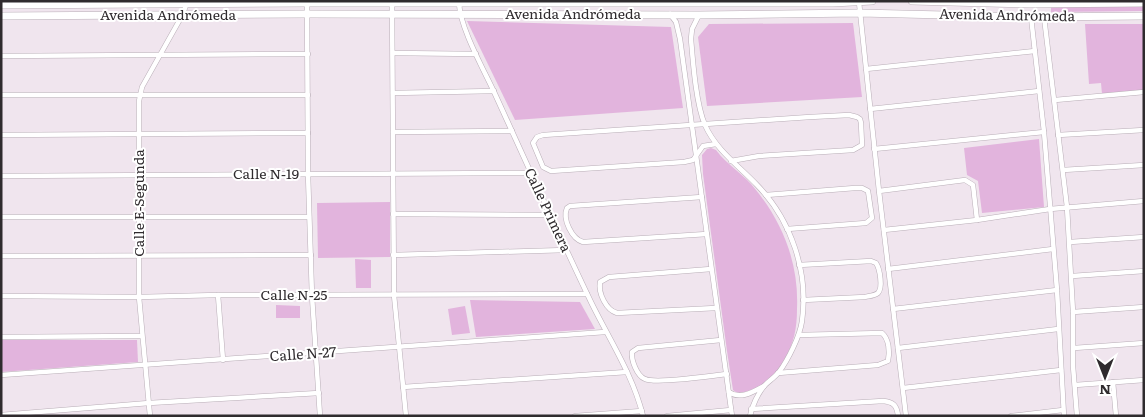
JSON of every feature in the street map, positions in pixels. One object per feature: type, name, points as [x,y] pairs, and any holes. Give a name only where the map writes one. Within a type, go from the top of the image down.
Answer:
[{"type":"street","name":"Avenida Andrómeda","points":[[1,5],[187,2],[872,1]]},
{"type":"street","name":"Avenida Andrómeda","points":[[912,1],[1144,3]]},
{"type":"street","name":"Calle E-Segunda","points":[[150,416],[146,365],[141,336],[139,297],[138,133],[140,94],[183,14],[187,2]]},
{"type":"street","points":[[307,2],[308,174],[312,296],[320,416]]},
{"type":"street","points":[[392,2],[394,295],[406,416]]},
{"type":"street","name":"Calle Primera","points":[[459,2],[459,14],[476,54],[566,250],[626,372],[643,413]]},
{"type":"street","points":[[598,2],[598,14]]},
{"type":"street","points":[[613,2],[614,14]]},
{"type":"street","points":[[859,2],[874,149],[906,416]]},
{"type":"street","points":[[1029,3],[1044,132],[1057,290],[1064,416]]},
{"type":"street","points":[[1042,3],[1055,100],[1070,242],[1077,416]]},
{"type":"street","name":"Avenida Andrómeda","points":[[1,16],[860,13],[1031,17],[1144,16]]},
{"type":"street","points":[[670,14],[676,22],[680,39],[732,416]]},
{"type":"street","points":[[699,15],[692,29],[691,39],[700,110],[705,125],[716,144],[766,195],[776,208],[787,229],[799,265],[803,300],[799,335],[778,373],[764,386],[751,408],[750,416]]},
{"type":"street","points":[[866,69],[1035,51]]},
{"type":"street","points":[[393,53],[476,54]]},
{"type":"street","points":[[1,56],[308,54]]},
{"type":"street","points":[[688,92],[698,90]]},
{"type":"street","points":[[870,109],[1039,90]]},
{"type":"street","points":[[393,93],[494,91]]},
{"type":"street","points":[[1055,100],[1144,92]]},
{"type":"street","points":[[1,95],[308,94]]},
{"type":"street","points":[[716,144],[703,146],[693,160],[684,162],[551,171],[543,167],[533,146],[534,140],[543,135],[849,115],[857,117],[861,123],[862,146],[853,150],[759,156],[731,161]]},
{"type":"street","points":[[1058,135],[1144,130]]},
{"type":"street","points":[[393,132],[512,131]]},
{"type":"street","points":[[874,149],[1044,132]]},
{"type":"street","points":[[1,135],[308,133]]},
{"type":"street","points":[[1063,170],[1144,165]]},
{"type":"street","name":"Calle N-19","points":[[1,176],[530,173]]},
{"type":"street","points":[[879,191],[965,180],[973,185],[976,220]]},
{"type":"street","points":[[766,195],[855,188],[865,189],[870,195],[872,218],[866,223],[787,229]]},
{"type":"street","points":[[702,197],[570,206],[567,208],[565,216],[573,236],[583,242],[706,234]]},
{"type":"street","points":[[884,230],[976,220],[1067,207],[1144,201]]},
{"type":"street","points":[[393,214],[550,215]]},
{"type":"street","points":[[1,217],[310,217]]},
{"type":"street","points":[[1070,242],[1144,236]]},
{"type":"street","points":[[888,269],[1053,249]]},
{"type":"street","points":[[393,255],[566,250]]},
{"type":"street","points":[[1,256],[311,255]]},
{"type":"street","points":[[799,265],[866,260],[874,262],[878,266],[880,288],[879,292],[875,295],[803,300]]},
{"type":"street","points":[[711,270],[609,277],[600,282],[600,291],[608,307],[617,313],[716,308]]},
{"type":"street","points":[[1072,276],[1144,271]]},
{"type":"street","points":[[893,309],[1057,290]]},
{"type":"street","name":"Calle N-25","points":[[1,296],[587,294]]},
{"type":"street","points":[[218,295],[222,360]]},
{"type":"street","points":[[1074,312],[1144,307]]},
{"type":"street","points":[[898,348],[1058,329]]},
{"type":"street","name":"Calle N-27","points":[[1,375],[605,332]]},
{"type":"street","points":[[778,373],[882,365],[888,361],[887,339],[882,333],[799,335]]},
{"type":"street","points":[[1,337],[141,336]]},
{"type":"street","points":[[722,340],[638,348],[632,352],[632,356],[639,374],[646,380],[727,374]]},
{"type":"street","points":[[1074,348],[1144,343]]},
{"type":"street","points":[[903,388],[1061,370]]},
{"type":"street","points":[[403,388],[626,372]]},
{"type":"street","points":[[1075,385],[1144,380]]},
{"type":"street","points":[[1113,382],[1116,416]]},
{"type":"street","points":[[728,392],[733,396],[743,396],[764,386]]},
{"type":"street","points":[[1,415],[149,403],[319,393]]},
{"type":"street","points":[[751,408],[888,401],[896,406],[898,416]]},
{"type":"street","points":[[667,416],[731,410]]},
{"type":"street","points":[[1011,416],[1063,410]]},
{"type":"street","points":[[576,416],[643,413]]},
{"type":"shaded area","points":[[1051,6],[1144,6],[1144,11],[1051,12]]},
{"type":"shaded area","points":[[467,21],[671,27],[683,108],[515,120]]},
{"type":"shaded area","points":[[853,23],[862,97],[707,106],[698,37],[709,24]]},
{"type":"shaded area","points":[[1085,24],[1144,24],[1144,90],[1102,94],[1101,83],[1089,84]]},
{"type":"shaded area","points":[[1039,139],[1044,207],[982,213],[978,181],[967,175],[964,148]]},
{"type":"shaded area","points":[[707,149],[716,150],[747,180],[766,203],[788,246],[795,277],[797,293],[796,323],[790,348],[779,370],[773,377],[764,384],[742,393],[737,393],[733,390],[703,174],[702,155]]},
{"type":"shaded area","points":[[390,202],[390,257],[318,258],[317,203]]},
{"type":"shaded area","points":[[355,259],[371,260],[371,288],[356,288]]},
{"type":"shaded area","points":[[470,300],[580,302],[595,329],[476,337]]},
{"type":"shaded area","points":[[276,305],[300,306],[300,318],[276,318]]},
{"type":"shaded area","points":[[465,306],[470,333],[452,335],[448,309]]},
{"type":"shaded area","points":[[1,340],[137,340],[138,362],[1,372]]}]
